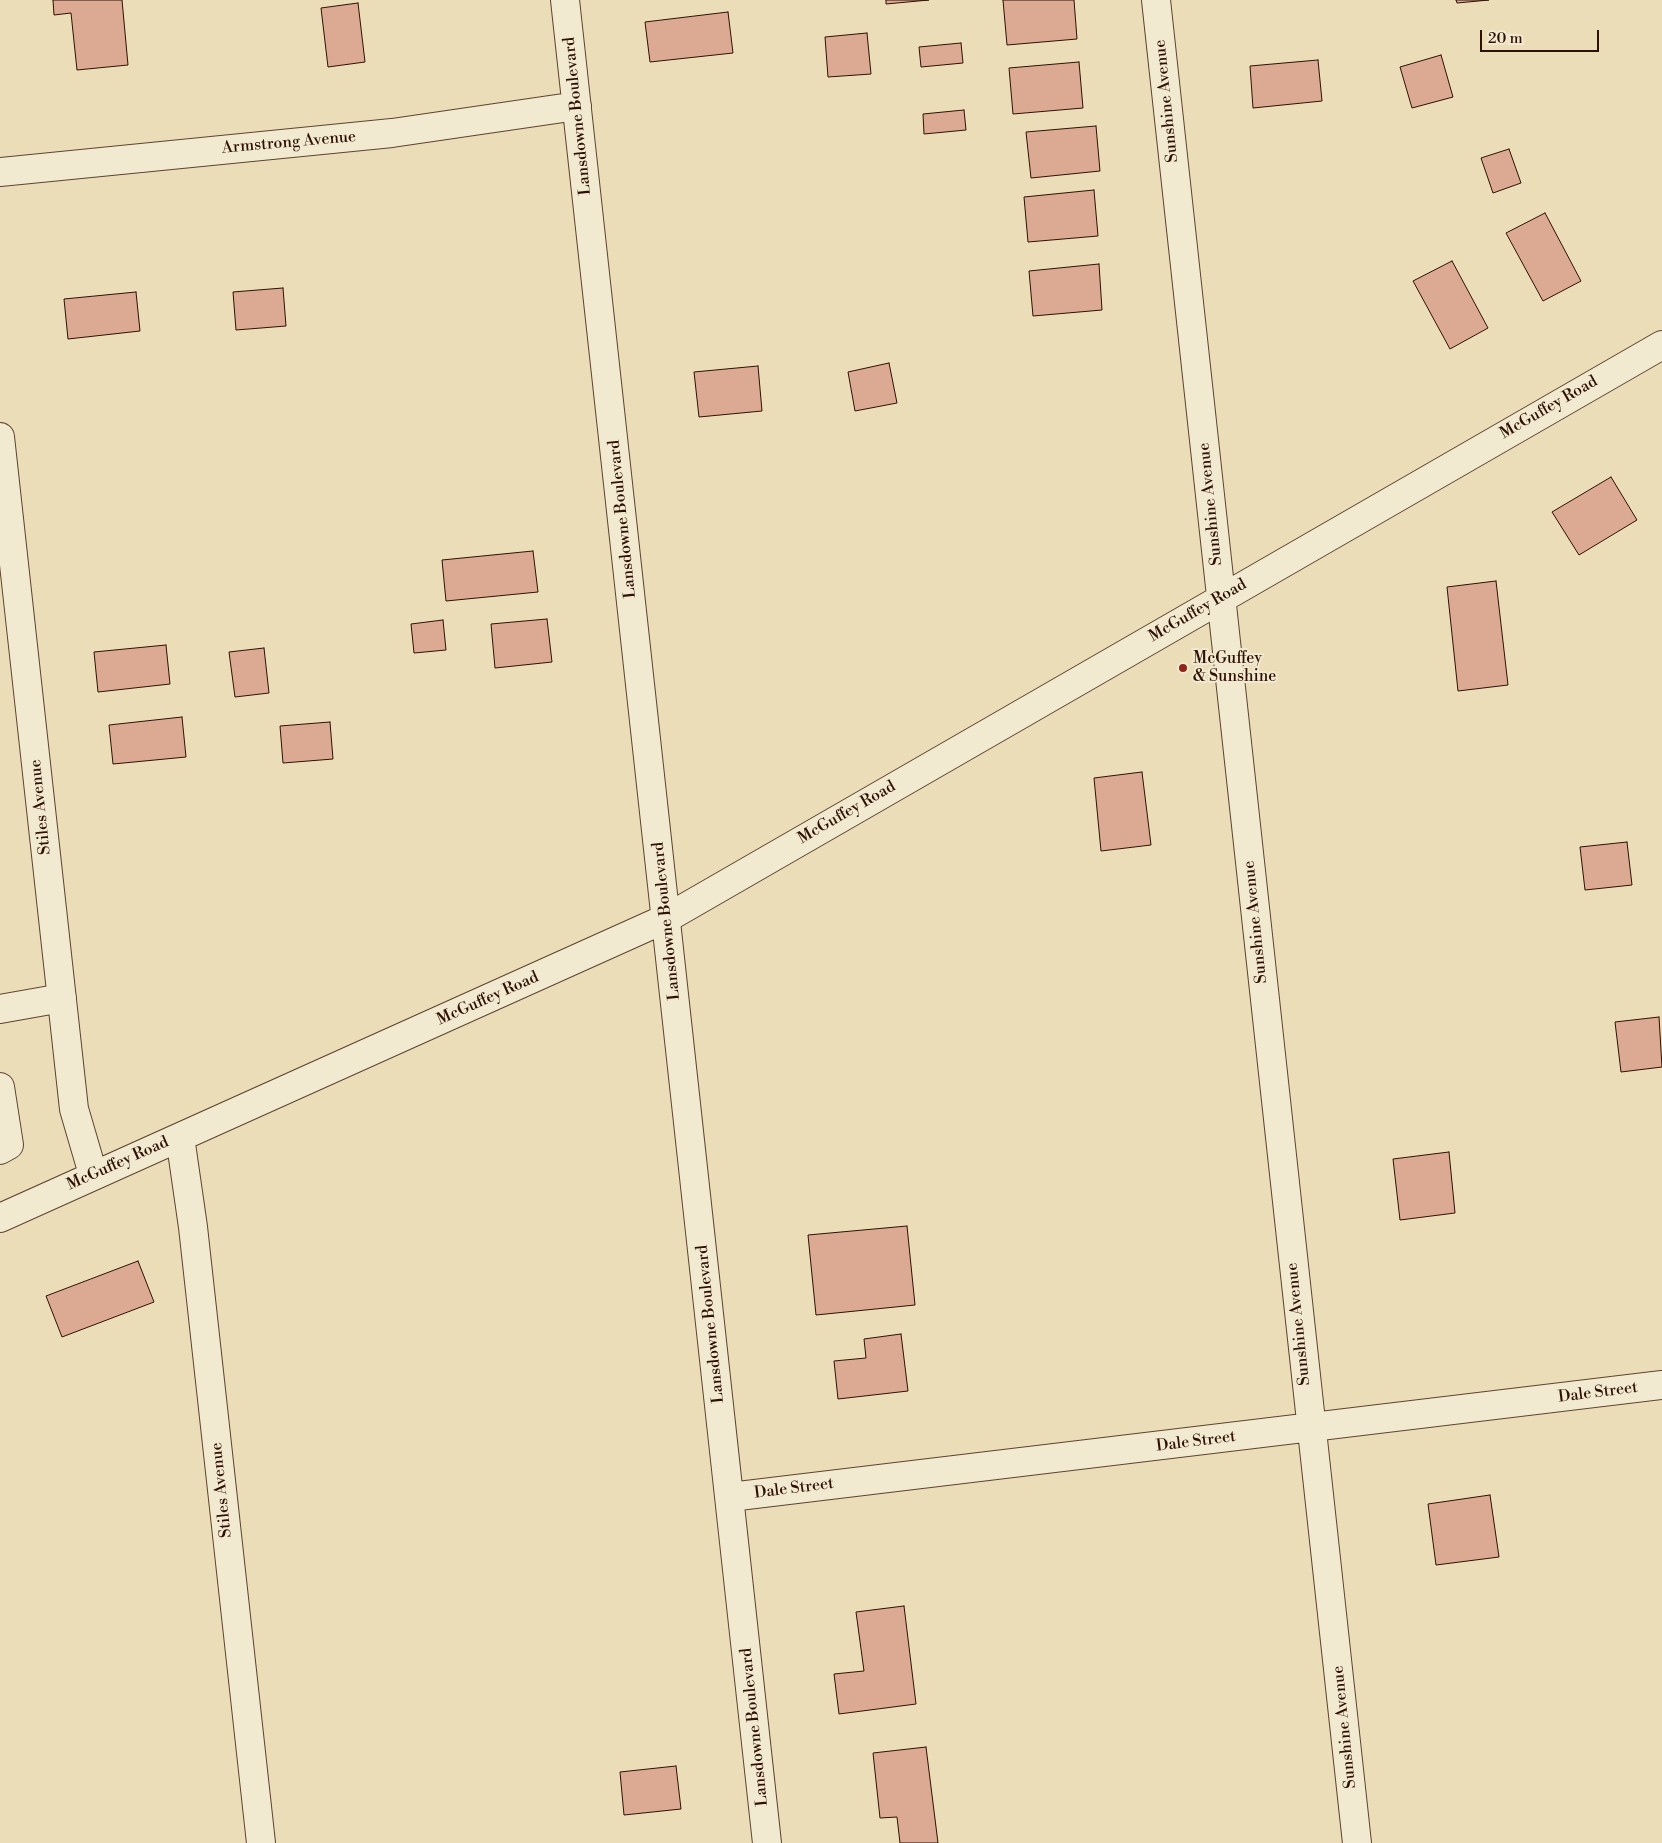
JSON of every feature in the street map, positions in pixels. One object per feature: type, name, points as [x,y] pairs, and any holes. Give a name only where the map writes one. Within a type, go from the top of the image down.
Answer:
[{"type":"street","name":"Lansdowne Boulevard","points":[[565,0],[767,1843]]},
{"type":"street","name":"Sunshine Avenue","points":[[1156,0],[1310,1428],[1357,1843]]},
{"type":"street","name":"Armstrong Avenue","points":[[0,172],[392,133],[577,106]]},
{"type":"street","name":"McGuffey Road","points":[[0,1218],[93,1174],[180,1137],[667,918],[1662,345]]},
{"type":"street","name":"Stiles Avenue","points":[[0,437],[74,1109],[93,1174]]},
{"type":"street","points":[[0,1009],[62,998]]},
{"type":"street","points":[[0,1087],[10,1145],[0,1150]]},
{"type":"street","name":"Stiles Avenue","points":[[180,1137],[193,1227],[261,1843]]},
{"type":"street","name":"Dale Street","points":[[730,1497],[1662,1385]]},
{"type":"building","points":[[53,0],[122,0],[128,65],[77,70],[71,13],[54,15]]},
{"type":"building","points":[[886,0],[929,0],[886,4]]},
{"type":"building","points":[[1003,0],[1074,0],[1077,39],[1007,45]]},
{"type":"building","points":[[1456,0],[1489,0],[1457,3]]},
{"type":"building","points":[[358,3],[365,62],[328,67],[321,8]]},
{"type":"building","points":[[728,12],[733,53],[650,62],[645,22]]},
{"type":"building","points":[[867,33],[871,74],[828,77],[825,37]]},
{"type":"building","points":[[961,43],[963,63],[921,67],[919,47]]},
{"type":"building","points":[[1441,55],[1453,97],[1412,108],[1400,67]]},
{"type":"building","points":[[1318,60],[1322,101],[1253,108],[1250,66]]},
{"type":"building","points":[[1079,62],[1083,108],[1013,114],[1009,68]]},
{"type":"building","points":[[964,110],[966,130],[924,134],[923,114]]},
{"type":"building","points":[[1096,126],[1100,171],[1031,178],[1026,132]]},
{"type":"building","points":[[1509,149],[1521,183],[1493,193],[1481,158]]},
{"type":"building","points":[[1094,190],[1098,236],[1028,242],[1024,197]]},
{"type":"building","points":[[1545,213],[1581,281],[1543,301],[1506,233]]},
{"type":"building","points":[[1452,261],[1488,328],[1450,349],[1413,281]]},
{"type":"building","points":[[1099,264],[1102,310],[1033,316],[1029,271]]},
{"type":"building","points":[[283,288],[286,326],[236,330],[233,292]]},
{"type":"building","points":[[136,292],[140,331],[68,339],[64,299]]},
{"type":"building","points":[[889,363],[897,403],[855,411],[848,372]]},
{"type":"building","points":[[758,366],[762,411],[699,417],[694,372]]},
{"type":"building","points":[[1611,477],[1637,520],[1579,555],[1552,512]]},
{"type":"building","points":[[533,551],[538,592],[446,601],[442,560]]},
{"type":"building","points":[[1496,581],[1508,685],[1458,691],[1447,587]]},
{"type":"building","points":[[547,619],[552,662],[495,668],[491,624]]},
{"type":"building","points":[[443,620],[446,650],[414,653],[411,624]]},
{"type":"building","points":[[166,645],[170,684],[98,692],[94,652]]},
{"type":"building","points":[[264,648],[269,693],[235,697],[229,652]]},
{"type":"building","points":[[182,717],[186,757],[113,764],[109,725]]},
{"type":"building","points":[[330,722],[333,759],[283,763],[280,726]]},
{"type":"building","points":[[1142,772],[1151,845],[1101,851],[1094,778]]},
{"type":"building","points":[[1627,842],[1632,885],[1585,890],[1580,847]]},
{"type":"building","points":[[1659,1017],[1662,1067],[1621,1072],[1615,1022]]},
{"type":"building","points":[[1449,1152],[1455,1213],[1400,1220],[1393,1159]]},
{"type":"building","points":[[907,1226],[915,1305],[816,1315],[808,1235]]},
{"type":"building","points":[[138,1261],[154,1302],[62,1337],[46,1296]]},
{"type":"building","points":[[901,1334],[908,1391],[838,1399],[834,1361],[866,1358],[864,1339]]},
{"type":"building","points":[[1490,1495],[1499,1557],[1436,1565],[1428,1504]]},
{"type":"building","points":[[904,1606],[916,1704],[839,1714],[834,1674],[864,1671],[856,1612]]},
{"type":"building","points":[[926,1747],[938,1843],[900,1843],[897,1817],[880,1818],[873,1753]]},
{"type":"building","points":[[676,1766],[681,1809],[624,1815],[620,1772]]},
{"type":"place","name":"McGuffey & Sunshine","points":[[1183,668]]}]
